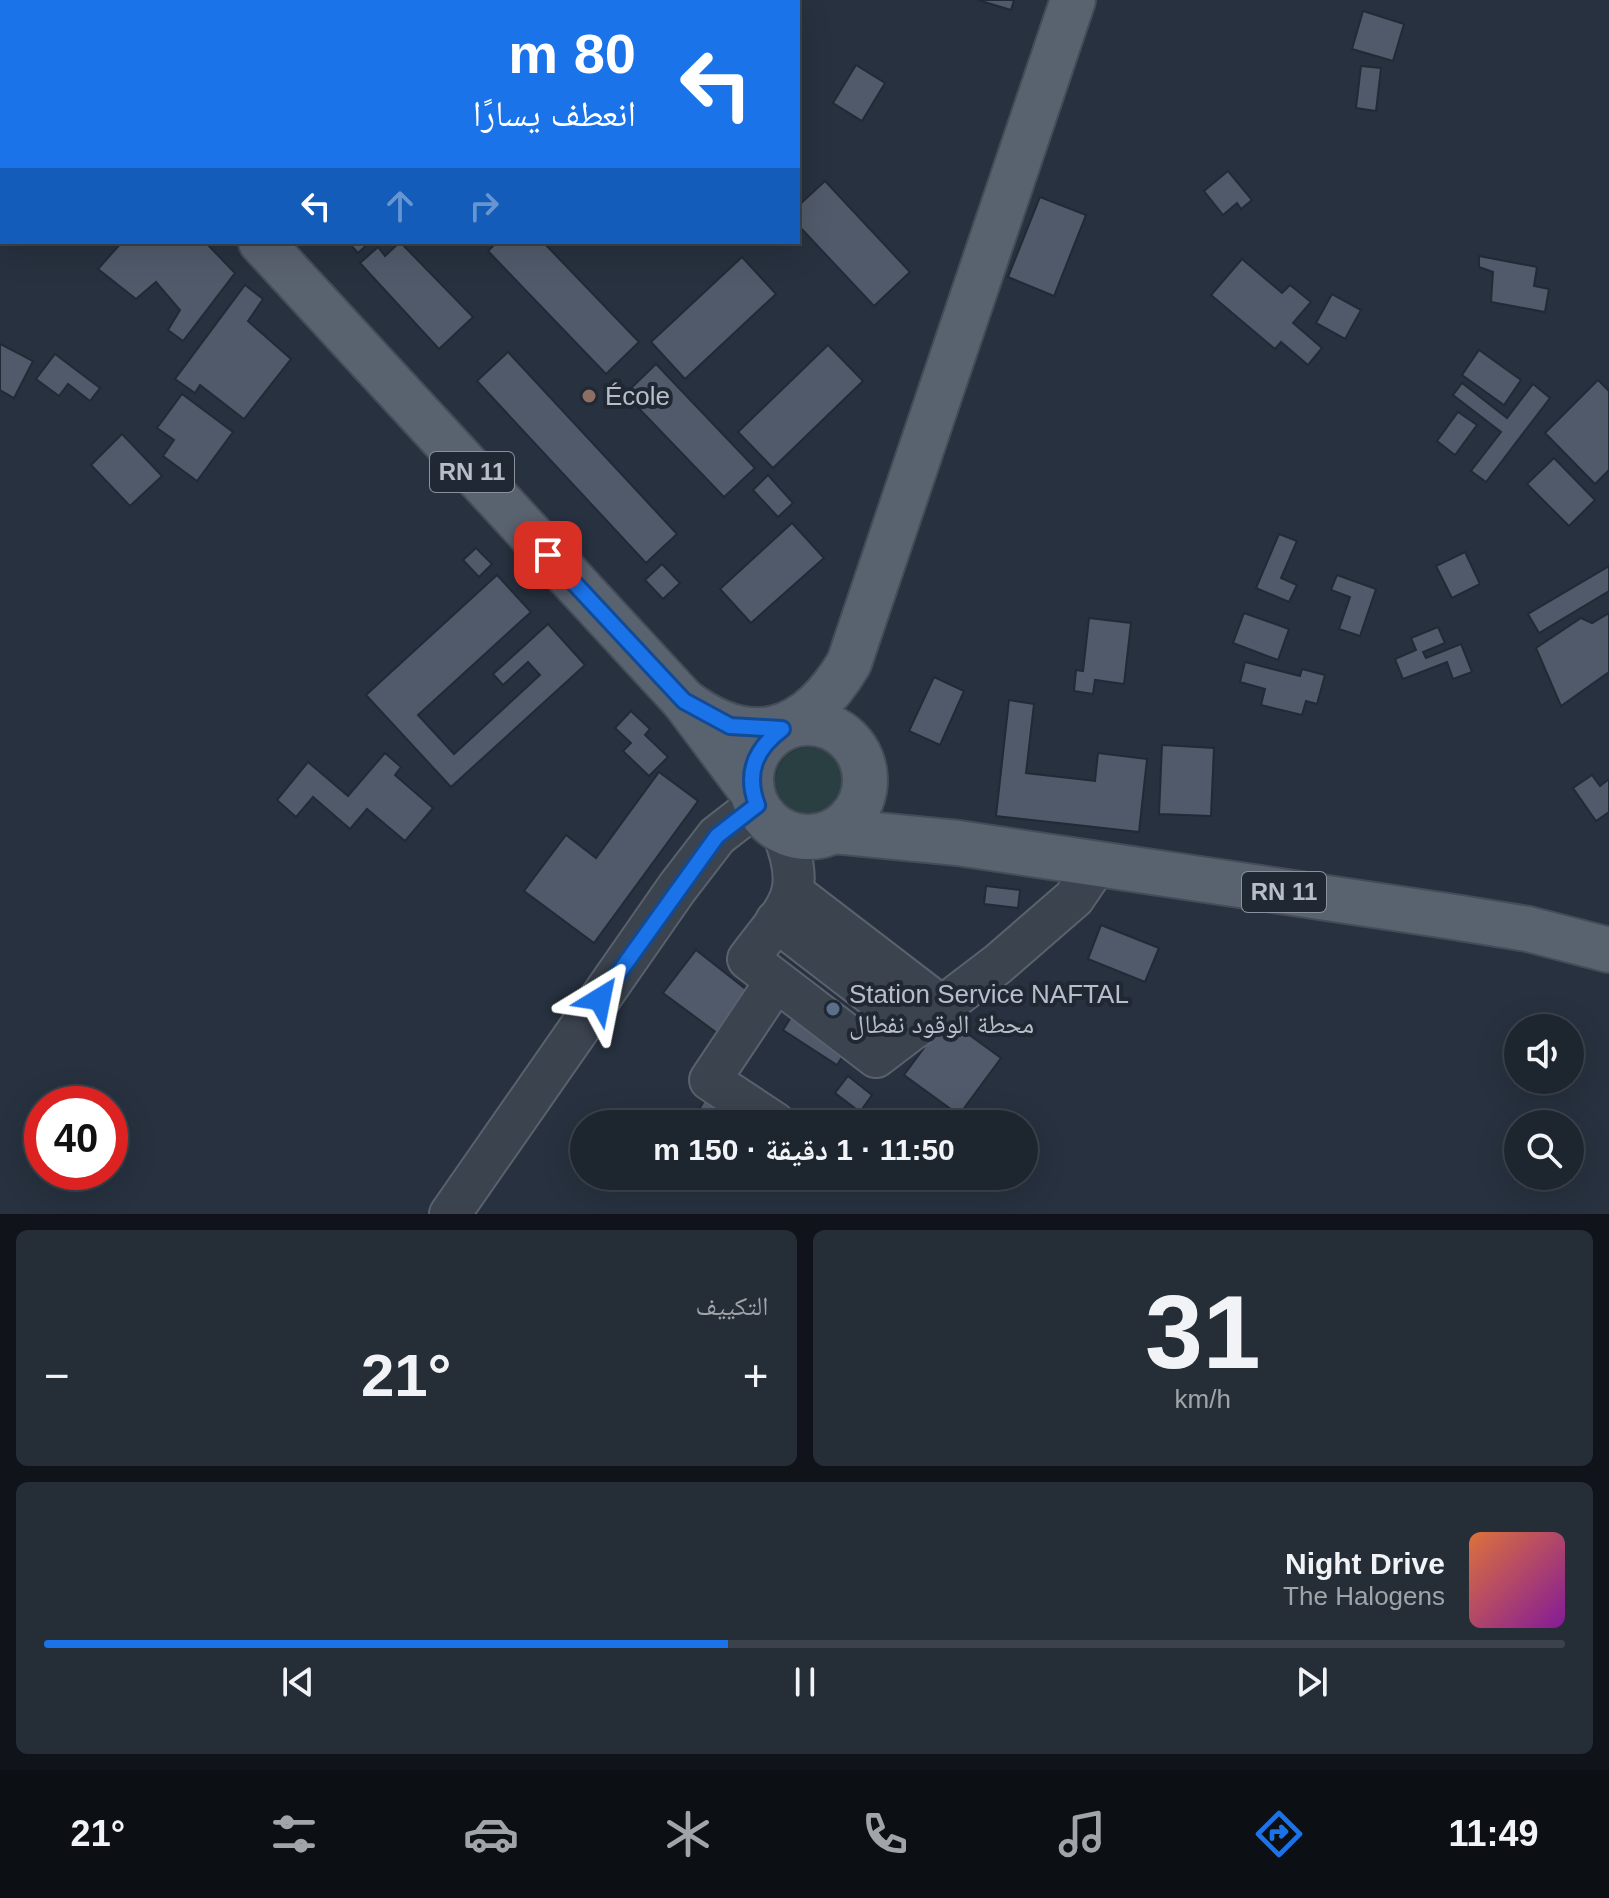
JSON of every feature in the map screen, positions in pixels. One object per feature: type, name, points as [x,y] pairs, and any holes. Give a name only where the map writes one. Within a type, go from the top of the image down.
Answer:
[{"type":"main road","points":[[764,809],[755,758],[766,741],[821,701],[849,663],[1073,0]]},
{"type":"main road","name":"RN 11","points":[[263,244],[684,701]]},
{"type":"main road","points":[[684,701],[764,809],[817,837],[834,831],[858,810],[864,795],[863,763],[850,714],[849,663]]},
{"type":"main road","points":[[684,701],[730,726],[782,729],[801,723],[821,724],[839,732],[854,745],[886,799],[907,819],[958,843]]},
{"type":"main road","name":"RN 11","points":[[834,831],[958,843],[1454,917],[1528,929],[1609,950]]},
{"type":"street","points":[[450,1214],[677,888],[717,836],[764,809],[793,859],[778,918],[748,959],[876,1057],[998,964],[1074,898],[1097,864]]},
{"type":"street","points":[[778,918],[918,1025]]},
{"type":"street","points":[[778,918],[918,1025]]},
{"type":"street","points":[[755,1110],[710,1080],[776,981]]},
{"type":"green space","points":[[817,747],[839,762],[845,782],[843,796],[835,807],[824,815],[803,817],[785,807],[777,796],[775,775],[785,757],[796,749]]},
{"type":"building","points":[[978,0],[1014,0],[1011,10]]},
{"type":"building","points":[[1363,11],[1404,24],[1393,61],[1352,49]]},
{"type":"building","points":[[856,65],[885,83],[862,121],[833,103]]},
{"type":"building","points":[[1361,66],[1381,68],[1376,111],[1356,108]]},
{"type":"building","points":[[1228,171],[1252,200],[1241,209],[1237,203],[1223,215],[1204,191]]},
{"type":"building","points":[[825,181],[910,272],[874,306],[800,227],[800,204]]},
{"type":"building","points":[[1040,197],[1086,215],[1054,296],[1008,277]]},
{"type":"building","points":[[120,244],[207,244],[235,273],[183,341],[168,330],[180,310],[156,282],[136,299],[98,269]]},
{"type":"building","points":[[350,244],[368,244],[358,253]]},
{"type":"building","points":[[402,244],[473,317],[439,349],[360,263],[378,247],[385,256]]},
{"type":"building","points":[[495,244],[545,244],[639,342],[606,374],[488,251]]},
{"type":"building","points":[[1479,256],[1537,267],[1534,286],[1549,289],[1545,312],[1491,302],[1493,272],[1479,267]]},
{"type":"building","points":[[742,257],[776,294],[685,379],[651,342]]},
{"type":"building","points":[[1242,259],[1282,293],[1290,285],[1311,302],[1293,323],[1322,348],[1308,365],[1281,342],[1275,349],[1211,295]]},
{"type":"building","points":[[245,285],[263,299],[248,321],[291,359],[244,419],[200,385],[195,393],[175,379]]},
{"type":"building","points":[[1332,294],[1361,310],[1345,339],[1316,323]]},
{"type":"building","points":[[0,344],[33,361],[14,398],[0,390]]},
{"type":"building","points":[[828,345],[863,381],[773,468],[738,432]]},
{"type":"building","points":[[1479,350],[1521,380],[1504,405],[1462,375]]},
{"type":"building","points":[[508,352],[677,534],[646,563],[477,381]]},
{"type":"building","points":[[55,354],[100,388],[90,401],[68,384],[59,396],[36,379]]},
{"type":"building","points":[[656,364],[755,468],[724,497],[625,394]]},
{"type":"building","points":[[1598,380],[1609,391],[1609,470],[1595,484],[1545,433]]},
{"type":"building","points":[[1462,383],[1507,418],[1533,384],[1550,398],[1486,482],[1471,471],[1501,432],[1453,395]]},
{"type":"building","points":[[182,394],[233,432],[197,481],[163,456],[174,440],[157,428]]},
{"type":"building","points":[[1458,412],[1477,425],[1455,455],[1437,441]]},
{"type":"building","points":[[122,434],[162,476],[130,506],[91,465]]},
{"type":"building","points":[[1554,458],[1595,500],[1569,526],[1527,484]]},
{"type":"building","points":[[768,475],[793,503],[778,517],[753,490]]},
{"type":"building","points":[[792,523],[824,558],[751,623],[720,589]]},
{"type":"building","points":[[1279,534],[1297,541],[1281,578],[1297,585],[1289,602],[1256,588]]},
{"type":"building","points":[[476,548],[492,564],[479,577],[463,560]]},
{"type":"building","points":[[1465,552],[1480,584],[1452,598],[1436,566]]},
{"type":"building","points":[[662,564],[680,583],[663,599],[645,580]]},
{"type":"building","points":[[1609,566],[1609,591],[1539,633],[1528,614]]},
{"type":"building","points":[[497,575],[531,612],[418,715],[454,754],[540,675],[528,662],[503,685],[493,674],[548,624],[585,665],[451,787],[366,695]]},
{"type":"building","points":[[1337,575],[1376,589],[1360,636],[1339,629],[1350,597],[1331,590]]},
{"type":"building","points":[[1244,613],[1289,629],[1278,660],[1233,643]]},
{"type":"building","points":[[1609,613],[1609,672],[1561,706],[1536,648],[1581,618],[1592,623]]},
{"type":"building","points":[[1089,618],[1131,623],[1124,684],[1095,680],[1093,694],[1074,691],[1076,670],[1083,671]]},
{"type":"building","points":[[1438,627],[1445,643],[1423,652],[1426,658],[1461,644],[1472,672],[1453,679],[1447,662],[1403,679],[1395,659],[1416,650],[1411,638]]},
{"type":"building","points":[[1245,662],[1300,676],[1302,669],[1325,675],[1317,704],[1306,701],[1302,715],[1261,705],[1265,689],[1240,682]]},
{"type":"building","points":[[934,677],[964,691],[940,745],[909,731]]},
{"type":"building","points":[[1009,700],[1034,704],[1026,773],[1095,781],[1098,753],[1147,759],[1139,832],[996,816]]},
{"type":"building","points":[[631,711],[650,729],[645,735],[668,757],[649,776],[623,751],[631,743],[615,728]]},
{"type":"building","points":[[1162,745],[1214,748],[1211,816],[1159,814]]},
{"type":"building","points":[[385,753],[401,767],[395,775],[433,808],[405,841],[367,809],[350,829],[313,797],[296,817],[277,800],[308,762],[348,796]]},
{"type":"building","points":[[659,772],[698,801],[594,943],[524,891],[566,835],[596,858]]},
{"type":"building","points":[[1592,775],[1600,786],[1609,779],[1609,812],[1596,821],[1573,788]]},
{"type":"building","points":[[986,886],[1020,890],[1018,908],[984,904]]},
{"type":"building","points":[[1101,925],[1159,948],[1145,982],[1088,959]]},
{"type":"building","points":[[696,950],[752,994],[721,1036],[663,993]]},
{"type":"building","points":[[795,1011],[849,1046],[837,1065],[783,1030]]},
{"type":"building","points":[[946,1018],[1001,1058],[963,1110],[952,1110],[904,1075]]},
{"type":"building","points":[[848,1076],[872,1095],[861,1110],[857,1110],[835,1093]]},
{"type":"building","points":[[709,1093],[735,1110],[698,1110]]},
{"type":"place","name":"École","points":[[589,396]]},
{"type":"place","name":"Station Service NAFTAL محطة الوقود نفطال","points":[[833,1009]]},
{"type":"route","points":[[548,555],[694,709],[730,726],[756,730],[782,729],[766,741],[755,758],[751,777],[757,805],[717,836],[600,999]]}]
